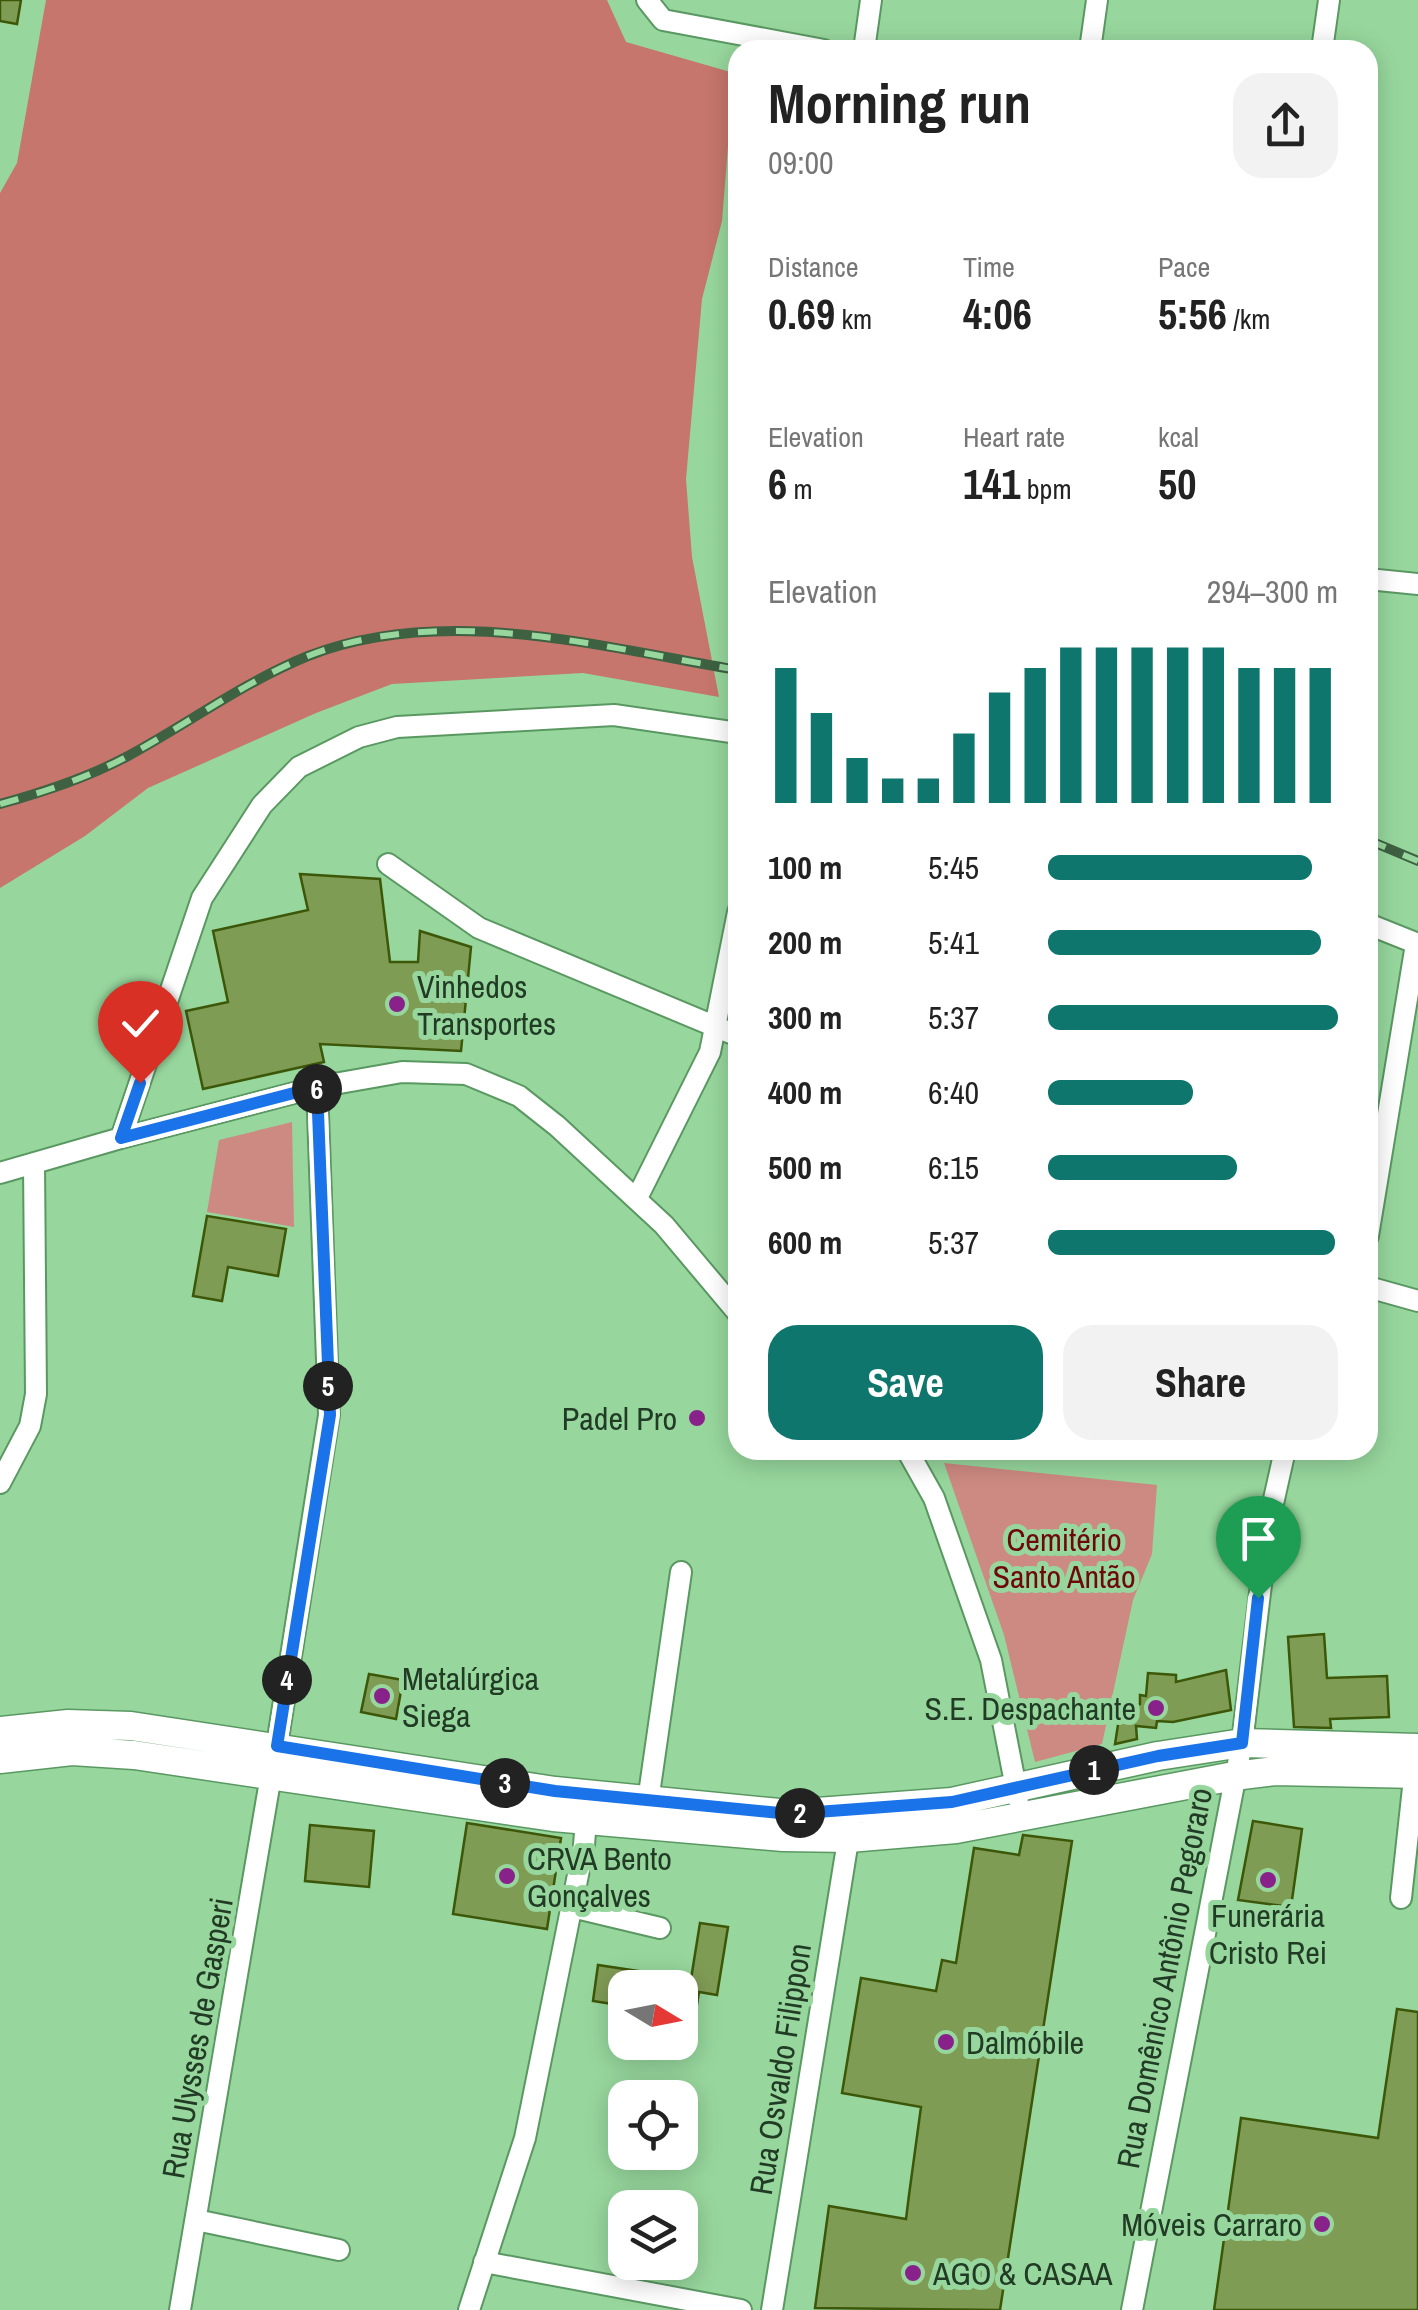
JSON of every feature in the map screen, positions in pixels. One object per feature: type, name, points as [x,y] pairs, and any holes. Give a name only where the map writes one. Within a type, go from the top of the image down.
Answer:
[{"type":"main road","points":[[2,1730],[68,1724],[131,1726],[277,1746],[554,1804]]},
{"type":"main road","points":[[954,1816],[1016,1789],[1158,1756],[1242,1743],[1417,1761]]},
{"type":"main road","points":[[0,1760],[103,1753],[272,1776],[587,1808],[706,1819],[850,1824],[954,1816],[1022,1818],[1234,1776],[1417,1761]]},
{"type":"main road","points":[[587,1808],[648,1801],[706,1819]]},
{"type":"street","points":[[647,0],[663,20],[770,40]]},
{"type":"street","points":[[865,40],[870,0]]},
{"type":"street","points":[[1091,40],[1097,0]]},
{"type":"street","points":[[1323,40],[1329,0]]},
{"type":"street","points":[[1378,580],[1418,584]]},
{"type":"street","points":[[121,1138],[202,898],[262,805],[299,767],[359,736],[398,728],[614,714],[728,731]]},
{"type":"street","points":[[388,864],[478,928],[728,1032]]},
{"type":"street","points":[[1378,928],[1417,944],[1378,1176]]},
{"type":"street","points":[[637,1198],[710,1052],[728,964]]},
{"type":"street","points":[[0,1173],[317,1087],[436,1070],[491,1082],[532,1106],[637,1198],[728,1302]]},
{"type":"street","name":"Rua Ulysses de Gasperi","points":[[180,2310],[272,1776],[284,1766],[277,1746],[330,1415],[317,1087]]},
{"type":"street","points":[[0,1483],[30,1426],[36,1394],[34,1163]]},
{"type":"street","points":[[1378,1290],[1418,1301]]},
{"type":"street","points":[[913,1460],[934,1498],[991,1660],[1022,1818]]},
{"type":"street","name":"Rua Domênico Antônio Pegoraro","points":[[1132,2310],[1242,1743],[1268,1526],[1283,1460]]},
{"type":"street","points":[[648,1801],[681,1572]]},
{"type":"street","points":[[0,1760],[2,1730]]},
{"type":"street","points":[[1401,1898],[1417,1761]]},
{"type":"street","points":[[469,2310],[525,2138],[572,1907],[587,1808]]},
{"type":"street","name":"Rua Osvaldo Filippon","points":[[772,2310],[850,1824]]},
{"type":"street","points":[[572,1907],[660,1928]]},
{"type":"street","points":[[196,2220],[339,2250]]},
{"type":"street","points":[[484,2262],[741,2310]]},
{"type":"green space","points":[[292,1122],[294,1227],[207,1212],[219,1140]]},
{"type":"green space","name":"Cemitério Santo Antão","points":[[944,1463],[1157,1485],[1152,1554],[1133,1600],[1102,1744],[1035,1762],[1004,1635]]},
{"type":"shaded area","points":[[46,0],[607,0],[626,42],[728,71],[728,147],[722,221],[702,299],[686,479],[692,557],[719,697],[583,673],[392,684],[316,713],[148,788],[85,836],[0,888],[0,193],[17,163]]},
{"type":"building","points":[[0,0],[21,0],[17,24],[0,21]]},
{"type":"building","points":[[300,874],[380,879],[390,962],[418,962],[420,931],[471,947],[461,1051],[320,1044],[324,1062],[203,1089],[186,1011],[228,1002],[213,931],[308,910]]},
{"type":"building","points":[[207,1216],[286,1229],[278,1276],[228,1267],[222,1301],[193,1296]]},
{"type":"building","points":[[1324,1634],[1327,1678],[1387,1676],[1389,1717],[1330,1719],[1331,1728],[1294,1727],[1288,1637]]},
{"type":"building","points":[[1226,1670],[1231,1710],[1173,1722],[1157,1721],[1156,1728],[1136,1726],[1137,1739],[1115,1744],[1120,1712],[1140,1704],[1140,1695],[1146,1696],[1148,1673],[1176,1675],[1176,1682]]},
{"type":"building","name":"Metalúrgica Siega","points":[[369,1674],[403,1680],[396,1719],[361,1712]]},
{"type":"building","name":"Funerária Cristo Rei","points":[[1253,1821],[1302,1829],[1291,1907],[1238,1900]]},
{"type":"building","name":"CRVA Bento Gonçalves","points":[[467,1823],[561,1838],[547,1929],[453,1914]]},
{"type":"building","points":[[310,1825],[374,1831],[369,1887],[305,1881]]},
{"type":"building","name":"Dalmóbile","points":[[1023,1835],[1072,1841],[1000,2310],[815,2308],[829,2206],[906,2219],[921,2107],[842,2093],[861,1978],[936,1991],[942,1960],[956,1963],[974,1848],[1019,1855]]},
{"type":"building","points":[[700,1923],[728,1927],[717,1995],[699,1992],[698,1998],[698,1970],[692,1970]]},
{"type":"building","points":[[598,1965],[631,1970],[608,1970],[608,2003],[593,2001]]},
{"type":"building","name":"Móveis Carraro","points":[[1397,2009],[1418,2012],[1418,2310],[1214,2310],[1241,2118],[1378,2138]]},
{"type":"railway","points":[[0,804],[97,771],[284,666],[360,640],[413,633],[522,634],[728,668]]},
{"type":"railway","points":[[1378,844],[1418,861]]},
{"type":"place","name":"Vinhedos Transportes","points":[[397,1004]]},
{"type":"place","name":"Padel Pro","points":[[697,1418]]},
{"type":"place","name":"Metalúrgica Siega","points":[[382,1696]]},
{"type":"place","name":"S.E. Despachante","points":[[1156,1708]]},
{"type":"place","name":"CRVA Bento Gonçalves","points":[[507,1876]]},
{"type":"place","name":"Funerária Cristo Rei","points":[[1268,1880]]},
{"type":"place","name":"Dalmóbile","points":[[946,2042]]},
{"type":"place","name":"Móveis Carraro","points":[[1322,2224]]},
{"type":"place","name":"AGO & CASAA","points":[[913,2273]]},
{"type":"route","points":[[140,1083],[121,1138],[317,1087],[330,1415],[277,1746],[555,1791],[790,1814],[952,1802],[1158,1756],[1242,1743],[1258,1598]]}]
